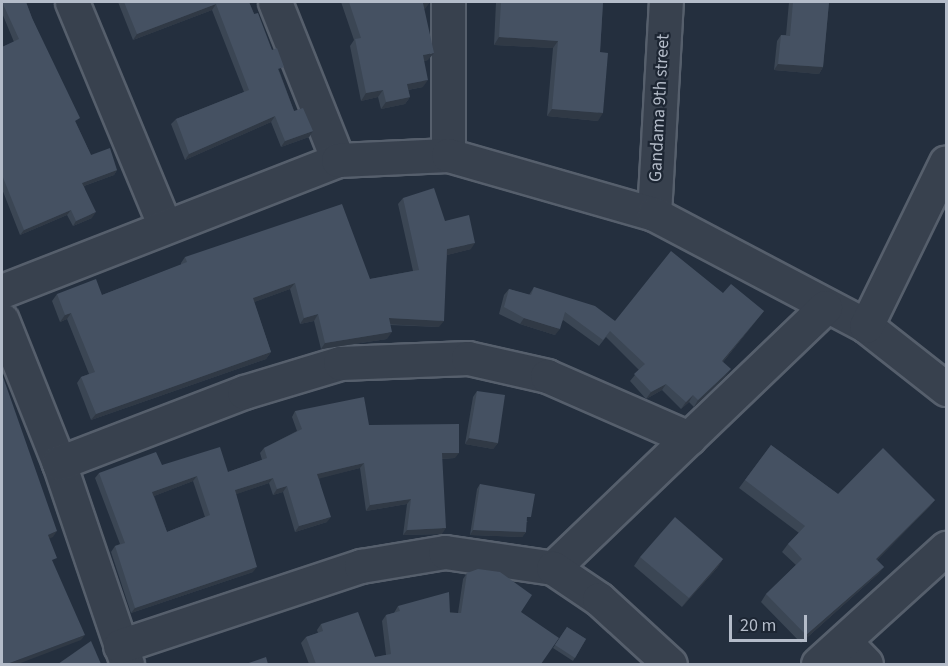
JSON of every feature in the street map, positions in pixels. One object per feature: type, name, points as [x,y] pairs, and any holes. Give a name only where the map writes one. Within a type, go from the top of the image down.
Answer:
[{"type":"street","points":[[72,2],[165,226]]},
{"type":"street","points":[[275,2],[338,160]]},
{"type":"street","points":[[448,2],[448,155]]},
{"type":"street","name":"Gandama 9th street","points":[[654,214],[666,2]]},
{"type":"street","points":[[2,291],[338,160],[448,155],[654,214],[825,307],[866,326],[946,389]]},
{"type":"street","points":[[866,326],[946,162]]},
{"type":"street","points":[[553,568],[825,307]]},
{"type":"street","points":[[2,320],[59,463],[124,655],[361,566],[445,552],[553,568],[600,599],[670,664]]},
{"type":"street","points":[[59,463],[244,392],[340,363],[468,358],[547,376],[689,438]]},
{"type":"street","points":[[818,664],[855,653],[946,548]]},
{"type":"building","points":[[2,2],[26,2],[80,118],[75,121],[91,155],[110,148],[117,170],[82,183],[96,212],[76,221],[71,210],[24,230],[2,175],[2,47],[19,39]]},
{"type":"building","points":[[124,2],[249,2],[254,14],[258,13],[272,50],[277,48],[284,67],[278,69],[294,111],[303,108],[313,131],[285,141],[275,116],[189,154],[176,119],[249,90],[216,4],[137,34]]},
{"type":"building","points":[[349,2],[430,2],[423,3],[434,53],[423,55],[428,80],[407,84],[410,97],[386,102],[383,90],[366,93],[355,39],[361,38]]},
{"type":"building","points":[[501,2],[603,2],[600,52],[608,53],[603,113],[552,109],[558,41],[499,37]]},
{"type":"building","points":[[793,2],[829,2],[823,67],[778,64],[781,35],[790,36]]},
{"type":"building","points":[[434,188],[445,221],[469,215],[475,243],[447,249],[444,321],[389,318],[392,332],[325,343],[318,314],[304,318],[295,283],[253,298],[271,352],[96,414],[81,377],[95,372],[71,313],[65,315],[57,294],[96,279],[102,295],[187,262],[185,257],[342,204],[370,279],[419,270],[403,198]]},
{"type":"building","points":[[671,251],[723,293],[731,284],[764,311],[722,361],[731,369],[698,400],[693,395],[686,402],[666,384],[651,392],[634,374],[645,364],[610,331],[603,340],[565,312],[560,329],[524,318],[504,307],[509,289],[531,295],[534,287],[595,306],[615,321]]},
{"type":"building","points":[[2,374],[57,531],[48,535],[57,558],[52,560],[85,635],[7,664],[2,664]]},
{"type":"building","points":[[477,391],[505,395],[498,443],[469,438]]},
{"type":"building","points":[[364,397],[369,425],[459,424],[459,453],[442,453],[446,528],[407,530],[411,499],[370,505],[364,463],[317,474],[331,517],[299,526],[287,486],[277,489],[273,478],[235,490],[257,567],[135,608],[115,546],[125,543],[99,473],[156,452],[162,465],[220,447],[228,472],[267,458],[264,448],[302,429],[295,411]],"holes":[[[197,476],[210,515],[167,532],[152,492]]]},
{"type":"building","points":[[771,445],[838,494],[883,448],[935,500],[876,559],[884,567],[806,635],[766,594],[802,559],[788,544],[805,526],[745,480]]},
{"type":"building","points":[[480,484],[535,494],[531,517],[527,517],[526,532],[473,530]]},
{"type":"building","points":[[675,517],[723,559],[689,598],[640,557]]},
{"type":"building","points":[[478,569],[500,572],[532,595],[521,612],[559,638],[541,664],[316,664],[306,637],[323,631],[321,624],[358,612],[375,657],[391,654],[386,615],[400,611],[398,606],[449,592],[450,613],[461,613],[467,573]]},
{"type":"building","points":[[567,627],[586,639],[575,658],[555,645]]},
{"type":"building","points":[[91,641],[101,664],[58,664]]},
{"type":"building","points":[[266,657],[268,664],[246,664]]}]
